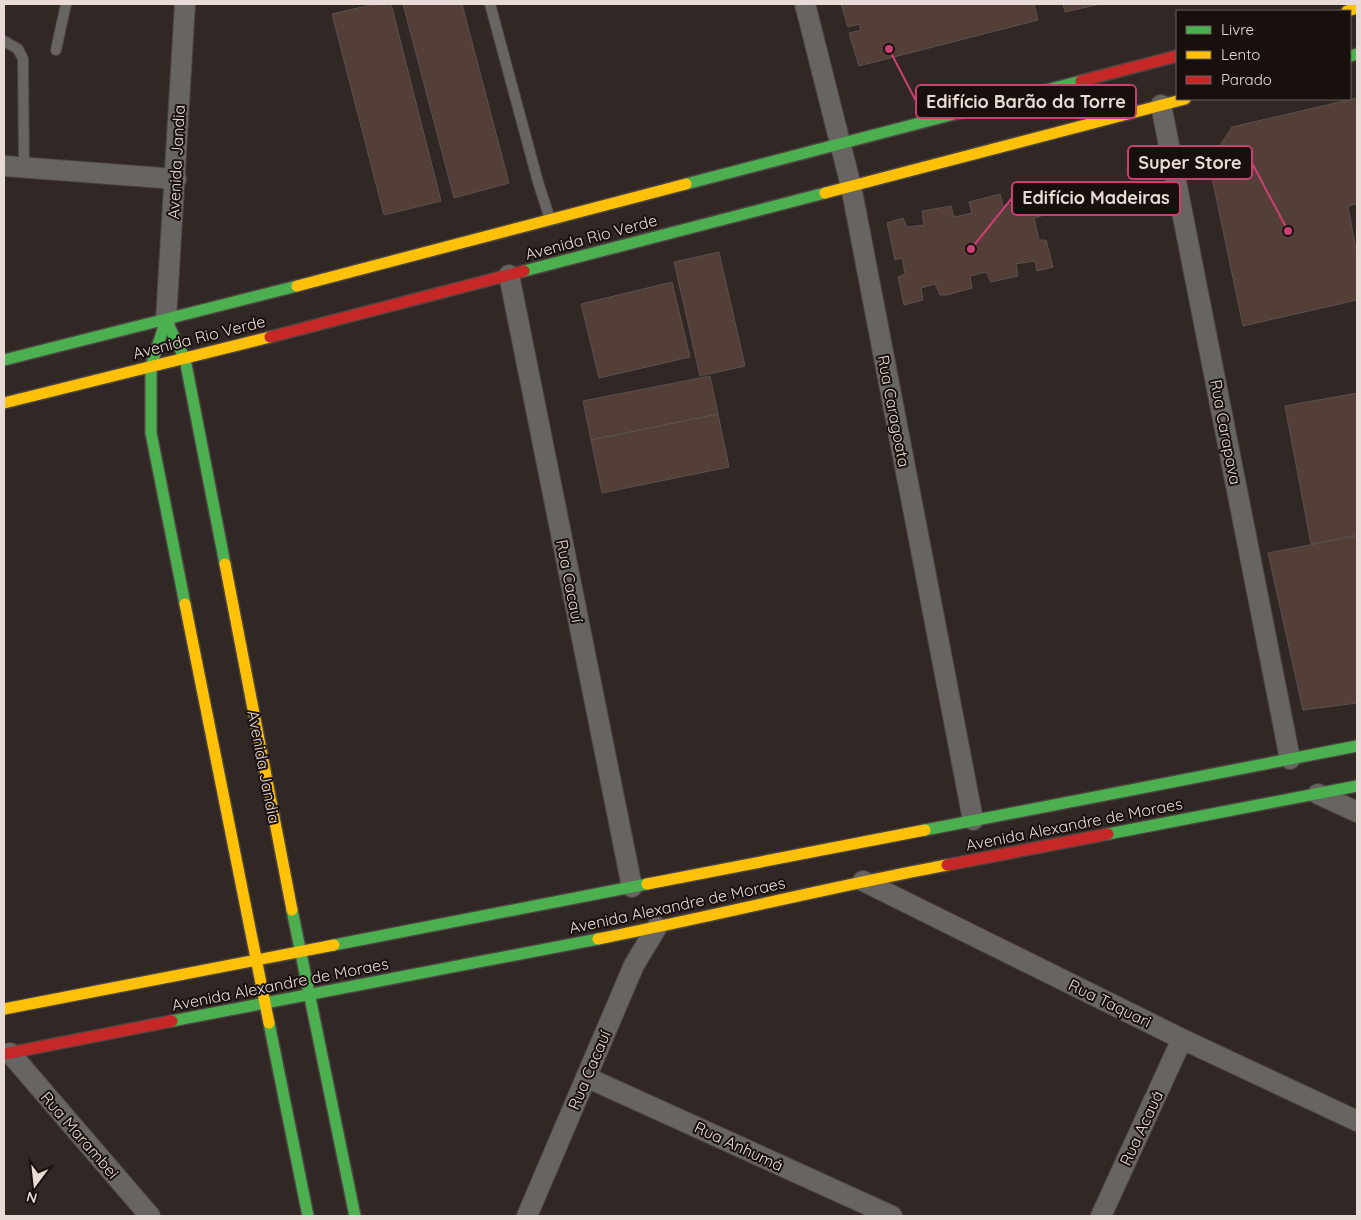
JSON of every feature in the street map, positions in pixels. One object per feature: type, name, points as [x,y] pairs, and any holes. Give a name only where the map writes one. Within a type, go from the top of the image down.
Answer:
[{"type":"main road","name":"Avenida Rio Verde","points":[[4,360],[166,320],[1176,56]]},
{"type":"main road","name":"Avenida Rio Verde","points":[[4,403],[185,359],[1181,100]]},
{"type":"main road","name":"Avenida Jandia","points":[[166,320],[185,359],[308,995],[355,1216]]},
{"type":"main road","name":"Avenida Jandia","points":[[166,320],[151,366],[152,433],[308,1216]]},
{"type":"main road","name":"Avenida Alexandre de Moraes","points":[[4,1009],[1357,746]]},
{"type":"main road","name":"Avenida Alexandre de Moraes","points":[[7,1054],[657,927],[863,882],[1357,786]]},
{"type":"street","name":"Avenida Jandia","points":[[166,320],[176,179],[185,4]]},
{"type":"street","name":"Rua Caragoata","points":[[805,4],[851,186],[973,820]]},
{"type":"street","name":"Rua Carapava","points":[[1160,105],[1290,759]]},
{"type":"street","points":[[4,166],[176,179]]},
{"type":"street","name":"Rua Cacauí","points":[[509,275],[632,887]]},
{"type":"street","points":[[1318,794],[1357,812]]},
{"type":"street","name":"Rua Taquari","points":[[863,882],[1182,1039],[1357,1121]]},
{"type":"street","name":"Rua Cacauí","points":[[527,1216],[634,965],[657,927]]},
{"type":"street","name":"Rua Acauá","points":[[1101,1216],[1182,1039]]},
{"type":"street","name":"Rua Marambei","points":[[7,1054],[150,1216]]},
{"type":"street","name":"Rua Anhumá","points":[[586,1077],[892,1216]]},
{"type":"lane","points":[[56,50],[66,4]]},
{"type":"lane","points":[[490,4],[538,182],[551,220]]},
{"type":"lane","points":[[4,41],[18,49],[23,59],[24,168]]},
{"type":"building","points":[[375,4],[391,4],[441,201],[384,215],[332,14]]},
{"type":"building","points":[[403,4],[462,4],[509,183],[454,198]]},
{"type":"building","points":[[841,4],[1034,4],[1038,20],[859,66],[849,33],[861,30],[859,24],[848,27]]},
{"type":"building","points":[[1063,4],[1100,4],[1065,12]]},
{"type":"building","points":[[1357,98],[1357,204],[1348,206],[1357,255],[1357,300],[1243,326],[1209,163],[1232,127]]},
{"type":"building","points":[[1033,187],[1041,216],[1034,218],[1039,240],[1046,240],[1053,267],[1037,271],[1035,261],[1016,264],[1018,276],[991,282],[986,272],[970,276],[972,288],[947,295],[940,295],[935,284],[921,288],[923,300],[904,305],[898,277],[905,274],[902,258],[895,260],[887,223],[903,218],[907,227],[924,225],[922,211],[951,206],[954,217],[972,213],[969,202],[1000,194],[1003,206],[1020,202],[1017,188]]},
{"type":"building","points":[[719,252],[745,366],[700,376],[674,262]]},
{"type":"building","points":[[672,282],[690,357],[599,378],[581,304]]},
{"type":"building","points":[[710,376],[718,414],[591,440],[583,401]]},
{"type":"building","points":[[1357,393],[1357,535],[1311,544],[1285,406]]},
{"type":"building","points":[[718,414],[729,467],[602,493],[591,440]]},
{"type":"building","points":[[1357,536],[1357,703],[1303,710],[1268,553]]},
{"type":"traffic: fast","points":[[1351,56],[1357,54]]},
{"type":"traffic: fast","points":[[686,184],[1081,81]]},
{"type":"traffic: fast","points":[[524,271],[825,193]]},
{"type":"traffic: fast","points":[[4,360],[297,286]]},
{"type":"traffic: fast","points":[[166,320],[185,359],[225,564]]},
{"type":"traffic: fast","points":[[166,320],[151,366],[151,433],[185,604]]},
{"type":"traffic: fast","points":[[925,830],[1357,746]]},
{"type":"traffic: fast","points":[[1108,834],[1357,786]]},
{"type":"traffic: fast","points":[[334,945],[647,884]]},
{"type":"traffic: fast","points":[[292,910],[355,1216]]},
{"type":"traffic: fast","points":[[172,1021],[598,939]]},
{"type":"traffic: fast","points":[[269,1023],[308,1216]]},
{"type":"traffic: slow","points":[[1350,10],[1357,8]]},
{"type":"traffic: slow","points":[[825,193],[1181,100]]},
{"type":"traffic: slow","points":[[297,286],[686,184]]},
{"type":"traffic: slow","points":[[4,403],[270,337]]},
{"type":"traffic: slow","points":[[225,564],[292,910]]},
{"type":"traffic: slow","points":[[185,604],[269,1023]]},
{"type":"traffic: slow","points":[[647,884],[925,830]]},
{"type":"traffic: slow","points":[[598,939],[947,865]]},
{"type":"traffic: slow","points":[[4,1009],[334,945]]},
{"type":"traffic: jam","points":[[1081,81],[1176,56]]},
{"type":"traffic: jam","points":[[270,337],[524,271]]},
{"type":"traffic: jam","points":[[947,865],[1108,834]]},
{"type":"traffic: jam","points":[[4,1054],[172,1021]]},
{"type":"place","name":"Edifício Barão da Torre","points":[[889,49]]},
{"type":"place","name":"Super Store","points":[[1288,231]]},
{"type":"place","name":"Edifício Madeiras","points":[[971,249]]}]
